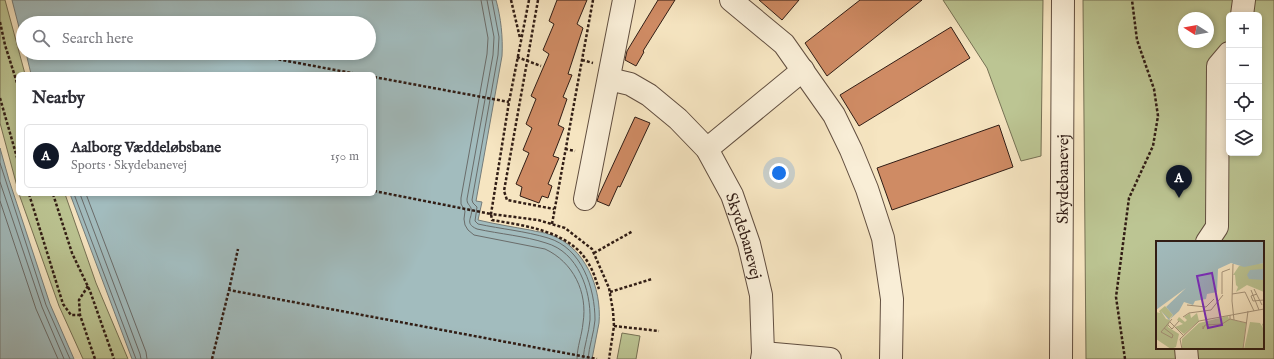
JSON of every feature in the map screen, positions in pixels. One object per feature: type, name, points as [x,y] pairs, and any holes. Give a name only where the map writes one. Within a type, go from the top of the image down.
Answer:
[{"type":"street","points":[[585,199],[624,0]]},
{"type":"street","points":[[731,0],[784,44],[838,121],[851,150],[867,189],[883,238],[892,299],[891,359]]},
{"type":"street","name":"Skydebanevej","points":[[1061,359],[1063,0]]},
{"type":"street","points":[[1242,12],[1244,0]]},
{"type":"street","points":[[1208,241],[1217,227],[1218,66],[1226,57]]},
{"type":"street","points":[[707,149],[803,70]]},
{"type":"street","name":"Skydebanevej","points":[[609,79],[630,84],[649,96],[678,119],[707,149],[732,195],[749,244],[761,295],[762,356],[830,359]]},
{"type":"street","points":[[1186,349],[1187,359]]},
{"type":"path","points":[[511,0],[521,40]]},
{"type":"path","points":[[529,0],[509,102],[491,214],[492,220],[554,234],[575,247],[590,265],[599,289]]},
{"type":"path","points":[[538,0],[504,191],[507,200],[554,209]]},
{"type":"path","points":[[552,224],[593,0]]},
{"type":"path","points":[[1125,359],[1116,297],[1129,198],[1153,146],[1158,116],[1154,89],[1137,40],[1132,0]]},
{"type":"path","points":[[0,22],[5,45],[16,80]]},
{"type":"path","points":[[517,58],[541,66]]},
{"type":"path","points":[[282,60],[346,72]]},
{"type":"path","points":[[376,77],[509,102]]},
{"type":"path","points":[[0,98],[16,153]]},
{"type":"path","points":[[376,191],[491,214],[538,220],[565,228],[592,249],[610,292],[614,326],[609,359]]},
{"type":"path","points":[[30,196],[63,304],[71,314],[80,315]]},
{"type":"path","points":[[54,196],[72,253],[88,286],[114,359]]},
{"type":"path","points":[[594,253],[633,230]]},
{"type":"path","points":[[212,359],[238,249]]},
{"type":"path","points":[[610,292],[652,279]]},
{"type":"path","points":[[88,286],[79,300],[80,315],[95,359]]},
{"type":"path","points":[[229,290],[597,359]]},
{"type":"path","points":[[614,326],[659,331]]},
{"type":"green space","points":[[0,0],[5,0],[16,41],[16,60],[21,60],[24,72],[16,72],[16,183],[0,123]]},
{"type":"green space","points":[[943,0],[1043,0],[1041,156],[1021,161],[987,68]]},
{"type":"green space","points":[[1083,0],[1274,0],[1274,359],[1086,359]]},
{"type":"green space","points":[[20,196],[66,196],[96,283],[128,359],[83,359],[59,306]]},
{"type":"green space","points":[[622,333],[640,336],[636,359],[617,359]]},
{"type":"water","points":[[12,0],[496,0],[501,28],[502,56],[476,201],[482,202],[478,220],[548,234],[563,241],[582,259],[589,270],[598,296],[599,323],[592,359],[132,359],[71,196],[376,196],[376,72],[31,72],[28,60],[376,60],[376,16],[16,16]]},
{"type":"water","points":[[0,148],[50,304],[74,359],[0,359]]},
{"type":"building","points":[[557,0],[587,0],[577,24],[583,28],[568,74],[572,75],[563,97],[567,99],[558,125],[564,128],[553,156],[559,158],[548,184],[552,186],[548,198],[542,196],[539,203],[520,196],[522,187],[516,184],[529,153],[523,150],[532,128],[526,124],[536,99],[531,96],[549,54],[543,50],[554,24],[549,21]]},
{"type":"building","points":[[658,0],[675,0],[643,51],[644,52],[636,66],[625,60],[627,51]]},
{"type":"building","points":[[759,0],[799,0],[782,20]]},
{"type":"building","points":[[860,0],[922,0],[827,76],[805,43]]},
{"type":"building","points":[[951,27],[970,58],[859,126],[840,95]]},
{"type":"building","points":[[635,117],[650,123],[620,187],[618,186],[609,206],[597,201]]},
{"type":"building","points":[[999,125],[1013,167],[892,210],[877,168]]},
{"type":"place","name":"Aalborg Væddeløbsbane","points":[[1179,198]]}]
